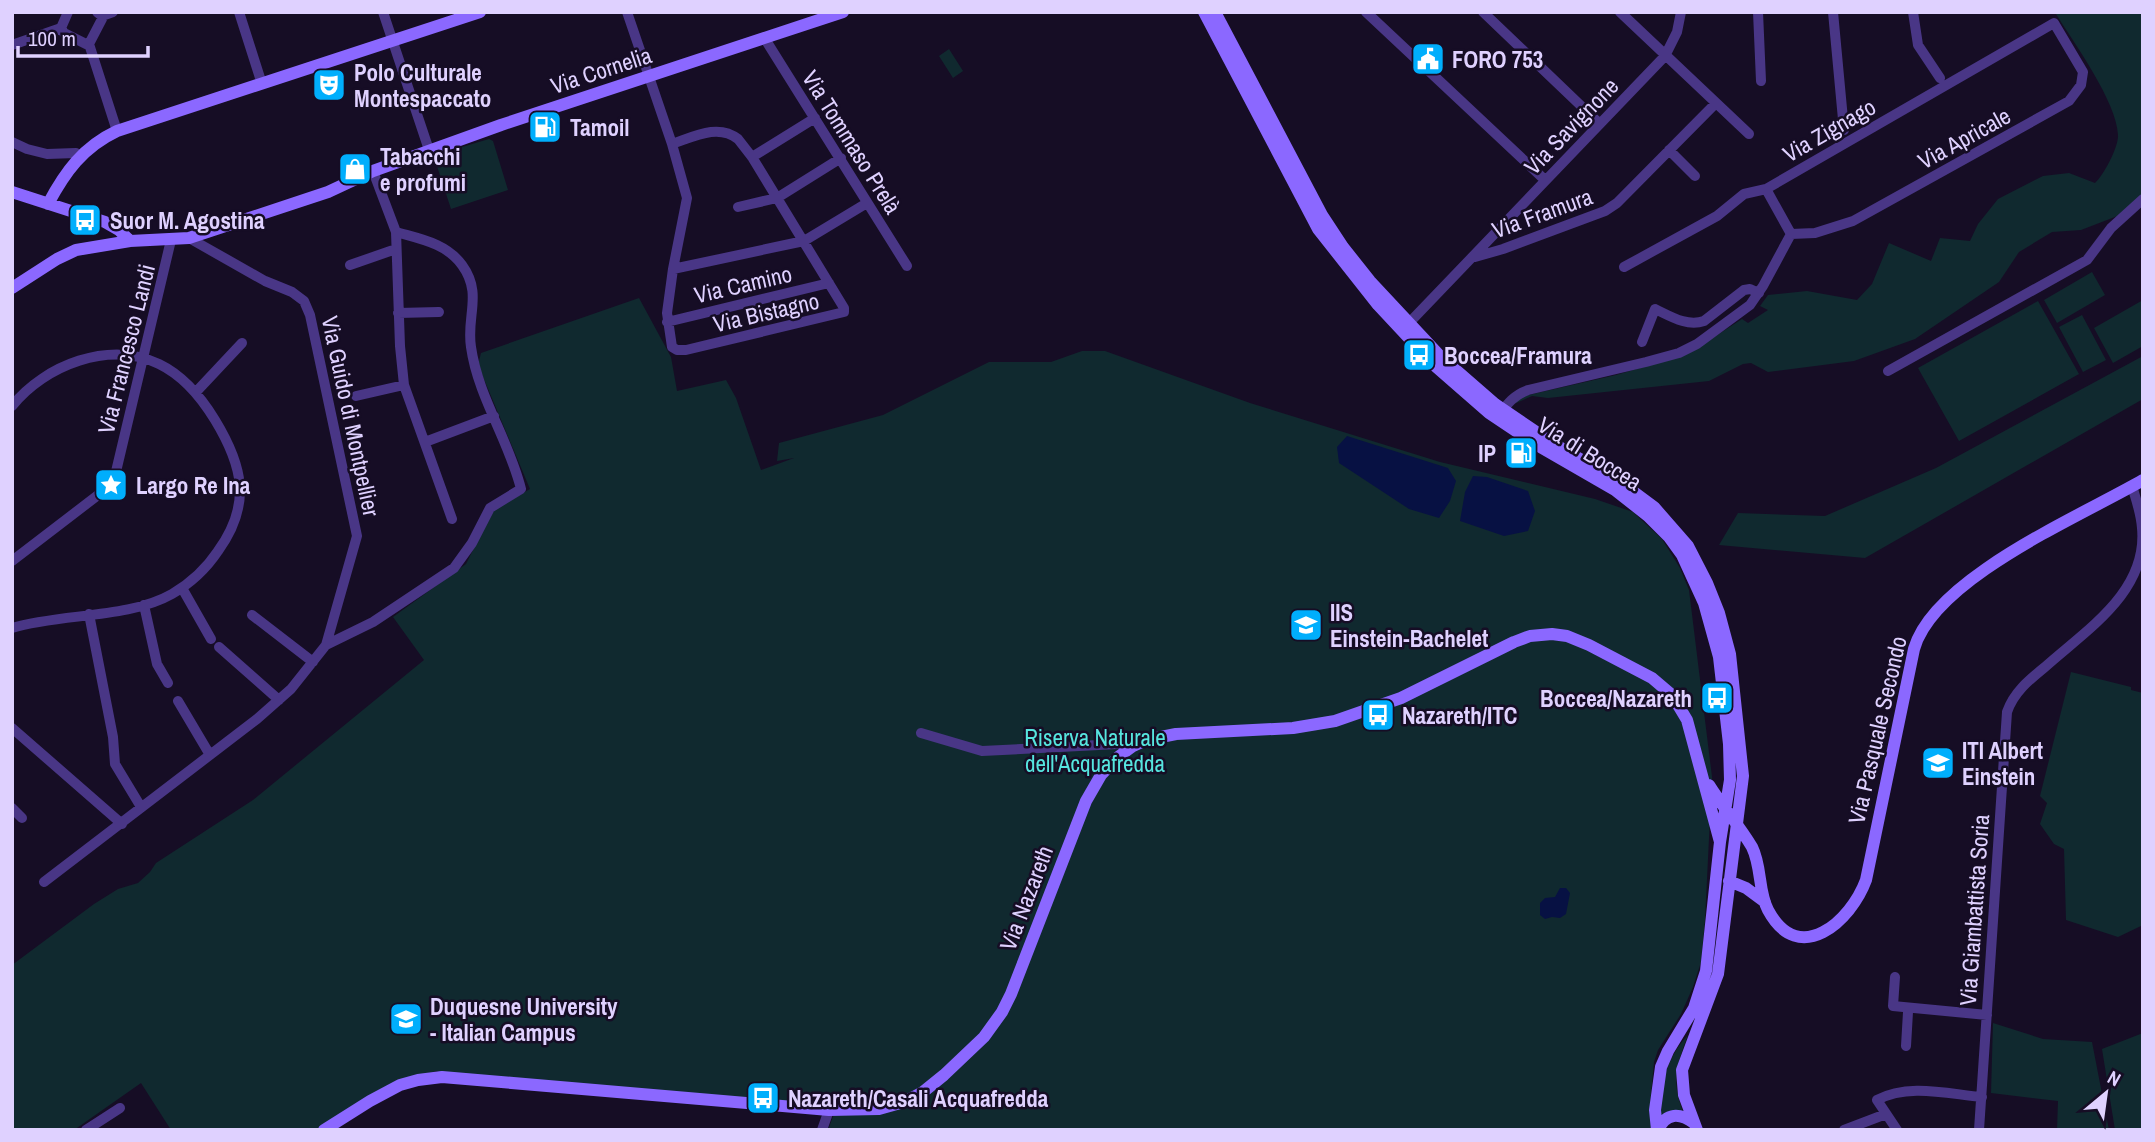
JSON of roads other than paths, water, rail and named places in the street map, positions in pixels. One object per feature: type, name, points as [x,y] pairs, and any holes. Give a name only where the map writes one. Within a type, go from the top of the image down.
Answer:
[{"type":"street","points":[[12,45],[61,28],[68,12]]},
{"type":"street","points":[[89,44],[100,14],[113,12]]},
{"type":"street","points":[[239,12],[262,84]]},
{"type":"street","points":[[383,12],[429,150]]},
{"type":"street","points":[[48,204],[62,177],[80,156],[117,131],[480,12]]},
{"type":"street","points":[[627,12],[672,144],[687,198],[673,269],[667,322]]},
{"type":"street","name":"Via Cornelia","points":[[190,238],[328,192],[373,171],[429,150],[843,12]]},
{"type":"street","name":"Via di Boccea","points":[[1204,12],[1308,212],[1330,247],[1378,305],[1422,353],[1537,445],[1624,496],[1658,526],[1682,555],[1707,612],[1717,649],[1730,772],[1706,971],[1691,1014],[1661,1067],[1655,1110],[1658,1130]]},
{"type":"street","name":"Via di Boccea","points":[[1214,12],[1328,226],[1365,275],[1499,414],[1635,491],[1673,526],[1694,556],[1719,613],[1730,654],[1743,776],[1718,974],[1682,1070],[1684,1095],[1695,1127]]},
{"type":"street","points":[[1366,12],[1545,180]]},
{"type":"street","points":[[1483,12],[1599,123]]},
{"type":"street","points":[[1620,12],[1749,134]]},
{"type":"street","name":"Via Savignone","points":[[1474,257],[1665,56],[1677,32],[1681,12]]},
{"type":"street","points":[[1758,12],[1761,81]]},
{"type":"street","points":[[1833,12],[1844,130]]},
{"type":"street","points":[[1913,12],[1918,45],[1940,78]]},
{"type":"street","name":"Via Zignago","points":[[1624,267],[1717,216],[1744,194],[1766,189],[2054,23]]},
{"type":"street","name":"Via Apricale","points":[[1791,234],[1815,233],[1853,221],[2066,103],[2078,90],[2083,72],[2054,23]]},
{"type":"street","points":[[61,28],[64,33],[89,44]]},
{"type":"street","name":"Via Tommaso Prelà","points":[[765,39],[907,265]]},
{"type":"street","points":[[89,44],[117,131]]},
{"type":"street","name":"Via Framura","points":[[1409,323],[1474,257],[1503,250],[1605,211],[1617,203],[1716,103]]},
{"type":"street","points":[[752,157],[815,118]]},
{"type":"street","name":"Via Bistagno","points":[[667,322],[672,347],[682,350],[843,313],[844,308],[752,157],[738,139],[724,131],[708,132],[672,144]]},
{"type":"street","points":[[12,142],[42,153],[72,153],[80,156]]},
{"type":"street","points":[[1669,150],[1695,176]]},
{"type":"street","points":[[738,207],[777,198],[841,159]]},
{"type":"street","points":[[373,171],[396,232],[398,313],[404,384],[452,519]]},
{"type":"street","points":[[1499,414],[1517,394],[1528,390],[1679,353],[1744,312],[1759,293],[1791,234],[1766,189]]},
{"type":"street","points":[[12,192],[105,222],[119,230],[130,241]]},
{"type":"street","points":[[1888,371],[2087,260],[2111,228],[2143,199]]},
{"type":"street","points":[[673,269],[804,241],[867,202]]},
{"type":"street","points":[[326,645],[373,622],[448,573],[467,551],[491,507],[519,491],[520,487],[482,391],[471,349],[474,292],[468,274],[457,258],[443,248],[396,232]]},
{"type":"street","points":[[12,288],[72,251],[130,241],[190,238]]},
{"type":"street","name":"Via Guido di Montpellier","points":[[44,882],[122,824],[297,684],[326,645],[357,536],[309,310],[304,301],[190,238]]},
{"type":"street","name":"Via Francesco Landi","points":[[12,561],[110,485],[117,467],[172,240]]},
{"type":"street","points":[[350,265],[396,248]]},
{"type":"street","name":"Via Camino","points":[[667,322],[829,283]]},
{"type":"street","points":[[1642,342],[1655,309],[1696,324],[1704,321],[1744,290],[1750,289],[1759,293]]},
{"type":"street","points":[[398,313],[439,312]]},
{"type":"street","points":[[196,392],[242,343]]},
{"type":"street","points":[[12,407],[37,381],[70,364],[108,356],[144,359],[167,369],[196,392],[233,452],[240,478],[241,495],[237,516],[223,546],[201,574],[182,588],[144,605],[13,627]]},
{"type":"street","points":[[356,396],[404,384]]},
{"type":"street","points":[[425,442],[494,416]]},
{"type":"street","name":"Via Pasquale Secondo","points":[[1737,827],[1755,856],[1765,902],[1774,919],[1782,928],[1803,937],[1825,932],[1848,912],[1859,897],[1866,880],[1914,649],[1924,624],[1948,597],[1983,570],[2137,483]]},
{"type":"street","name":"Via Giambattista Soria","points":[[1979,1130],[2007,712],[2020,689],[2112,607],[2131,580],[2139,558],[2143,531],[2137,483]]},
{"type":"street","points":[[182,588],[215,643],[279,700]]},
{"type":"street","points":[[144,605],[157,664],[167,683]]},
{"type":"street","points":[[89,614],[113,739],[115,764],[141,807]]},
{"type":"street","points":[[252,615],[313,662]]},
{"type":"street","name":"Via Nazareth","points":[[324,1130],[400,1085],[443,1077],[829,1110],[872,1110],[904,1102],[923,1092],[944,1075],[984,1037],[997,1020],[1011,995],[1090,793],[1101,775],[1118,757],[1139,743],[1176,734],[1293,728],[1335,721],[1401,698],[1530,636],[1552,634],[1572,638],[1646,675],[1668,691],[1686,720],[1720,842]]},
{"type":"street","points":[[178,701],[210,755]]},
{"type":"street","points":[[12,728],[122,824]]},
{"type":"street","points":[[920,733],[982,751],[1139,743]]},
{"type":"street","points":[[1701,772],[1716,782],[1726,778],[1730,772]]},
{"type":"street","name":"Via Nazareth","points":[[1701,772],[1737,827]]},
{"type":"street","points":[[12,808],[22,818]]},
{"type":"street","name":"Via Pasquale Secondo","points":[[1729,881],[1746,888],[1765,902]]},
{"type":"street","points":[[1895,977],[1893,1006],[1937,1012]]},
{"type":"street","points":[[1892,1011],[1986,1015]]},
{"type":"street","points":[[1906,1046],[1908,1012]]},
{"type":"street","points":[[1897,1130],[1877,1100],[1904,1090],[1982,1097]]},
{"type":"street","points":[[86,1130],[120,1108]]},
{"type":"street","points":[[822,1130],[829,1110]]},
{"type":"street","points":[[1843,1130],[1886,1114]]},
{"type":"street","name":"Via di Boccea","points":[[1658,1130],[1663,1121],[1675,1115],[1695,1127]]},
{"type":"place","name":"FORO 753","points":[[1428,59]]},
{"type":"place","name":"Polo Culturale Montespaccato","points":[[329,85]]},
{"type":"place","name":"Tamoil","points":[[545,127]]},
{"type":"place","name":"Tabacchi e profumi","points":[[355,169]]},
{"type":"place","name":"Suor M. Agostina","points":[[85,220]]},
{"type":"place","name":"Boccea/Framura","points":[[1419,355]]},
{"type":"place","name":"IP","points":[[1521,453]]},
{"type":"place","name":"Largo Re Ina","points":[[111,485]]},
{"type":"place","name":"IIS Einstein-Bachelet","points":[[1306,625]]},
{"type":"place","name":"Boccea/Nazareth","points":[[1717,698]]},
{"type":"place","name":"Nazareth/ITC","points":[[1378,715]]},
{"type":"place","name":"ITI Albert Einstein","points":[[1938,763]]},
{"type":"place","name":"Duquesne University - Italian Campus","points":[[406,1019]]},
{"type":"place","name":"Nazareth/Casali Acquafredda","points":[[763,1098]]},
{"type":"park label","name":"Riserva Naturale dell'Acquafredda","points":[[1095,750]]}]
